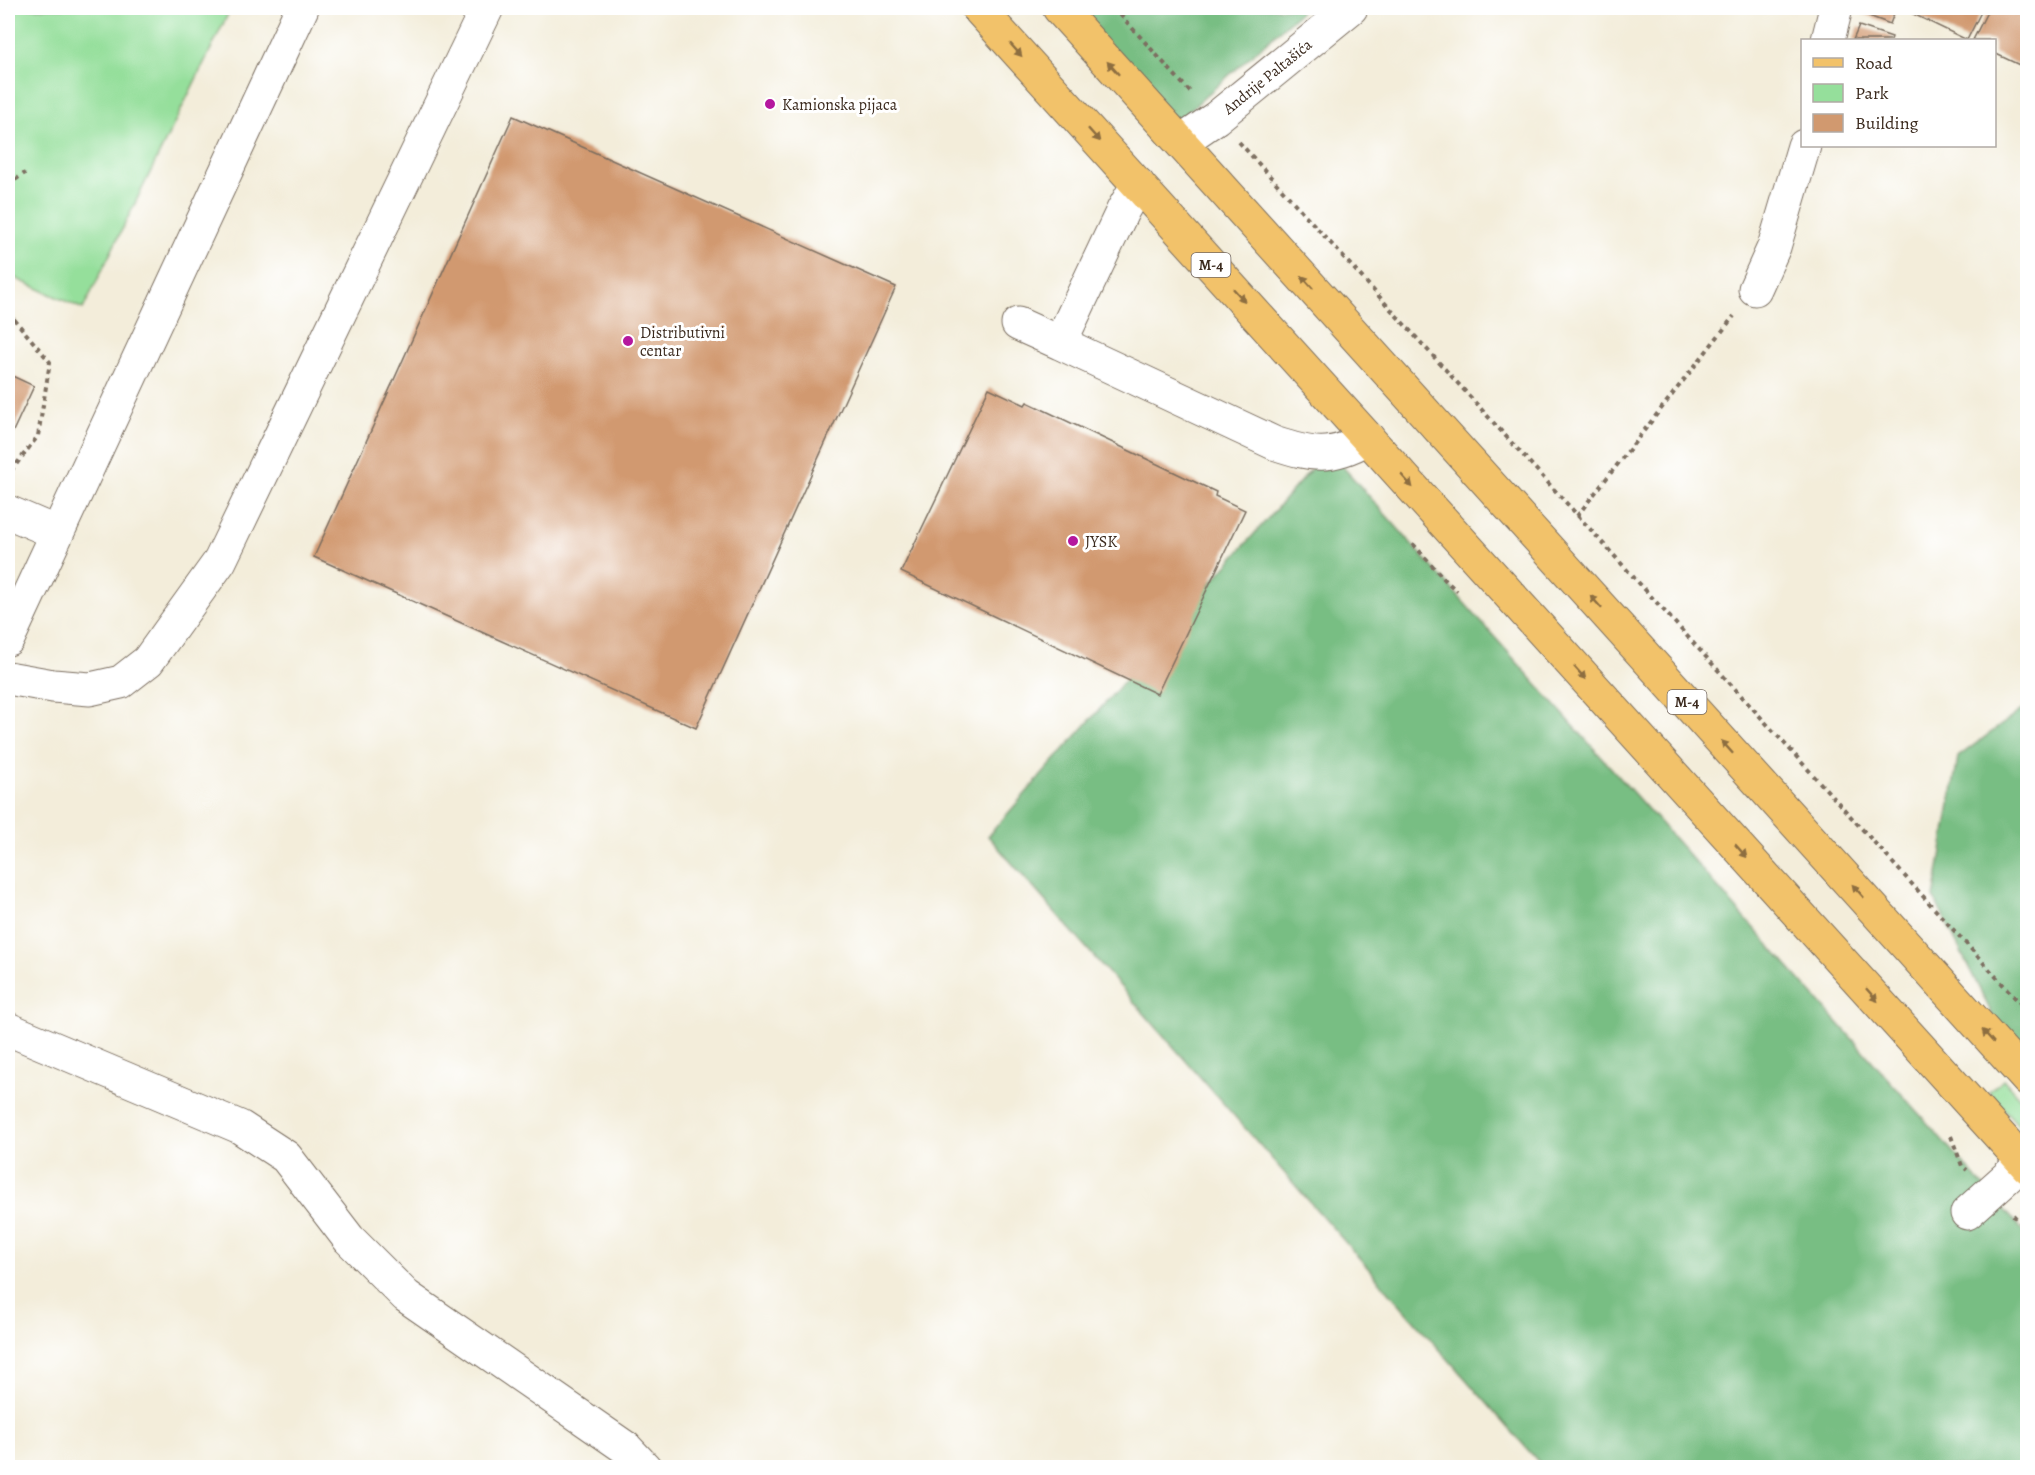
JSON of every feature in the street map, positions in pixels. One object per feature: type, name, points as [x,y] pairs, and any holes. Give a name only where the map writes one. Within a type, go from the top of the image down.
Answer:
[{"type":"main road","name":"M-4","points":[[978,8],[2026,1164]]},
{"type":"main road","name":"M-4","points":[[1059,8],[2028,1080]]},
{"type":"street","points":[[8,639],[302,8]]},
{"type":"street","points":[[8,678],[53,686],[90,689],[121,682],[148,661],[220,561],[487,8]]},
{"type":"street","name":"Andrije Paltašića","points":[[1181,142],[1230,106],[1351,8]]},
{"type":"street","points":[[1828,39],[1836,8]]},
{"type":"street","points":[[1755,289],[1774,247],[1804,147]]},
{"type":"street","points":[[1060,343],[1123,210],[1138,184]]},
{"type":"street","points":[[1018,324],[1274,443],[1298,451],[1336,453],[1368,438]]},
{"type":"street","points":[[8,512],[57,533]]},
{"type":"street","points":[[8,1029],[240,1127],[286,1157],[349,1239],[406,1296],[626,1448],[645,1467]]},
{"type":"street","points":[[1968,1213],[2026,1164]]},
{"type":"path","points":[[1114,8],[1194,96]]},
{"type":"path","points":[[1234,137],[1388,304],[1577,516],[2028,1012]]},
{"type":"path","points":[[8,185],[25,172]]},
{"type":"path","points":[[1577,516],[1755,289]]},
{"type":"path","points":[[8,312],[50,362],[38,436],[8,475]]},
{"type":"green space","points":[[8,8],[231,8],[83,309],[8,275]]},
{"type":"green space","points":[[1060,8],[1305,8],[1173,125]]},
{"type":"green space","points":[[1328,450],[2027,1235],[2027,1467],[1543,1467],[988,836]]},
{"type":"green space","points":[[2027,706],[2027,1053],[1997,1024],[1934,898],[1958,757]]},
{"type":"green space","points":[[2003,1079],[2027,1106],[2027,1135],[1989,1092]]},
{"type":"building","points":[[1857,8],[1896,8],[1890,24],[1856,11]]},
{"type":"building","points":[[1909,8],[1983,8],[1968,39],[1907,11]]},
{"type":"building","points":[[1989,8],[2028,9],[2028,69],[1996,54],[1996,39],[1974,39]]},
{"type":"building","points":[[1859,26],[1892,37],[1891,39],[1853,39]]},
{"type":"building","points":[[513,116],[896,287],[696,728],[314,557]]},
{"type":"building","points":[[8,374],[34,386],[8,442]]},
{"type":"building","name":"JYSK","points":[[989,388],[1025,405],[1027,402],[1216,492],[1215,496],[1245,510],[1157,694],[901,572]]},
{"type":"place","name":"Kamionska pijaca","points":[[770,104]]},
{"type":"place","name":"Distributivni centar","points":[[628,341]]},
{"type":"place","name":"JYSK","points":[[1073,541]]}]
